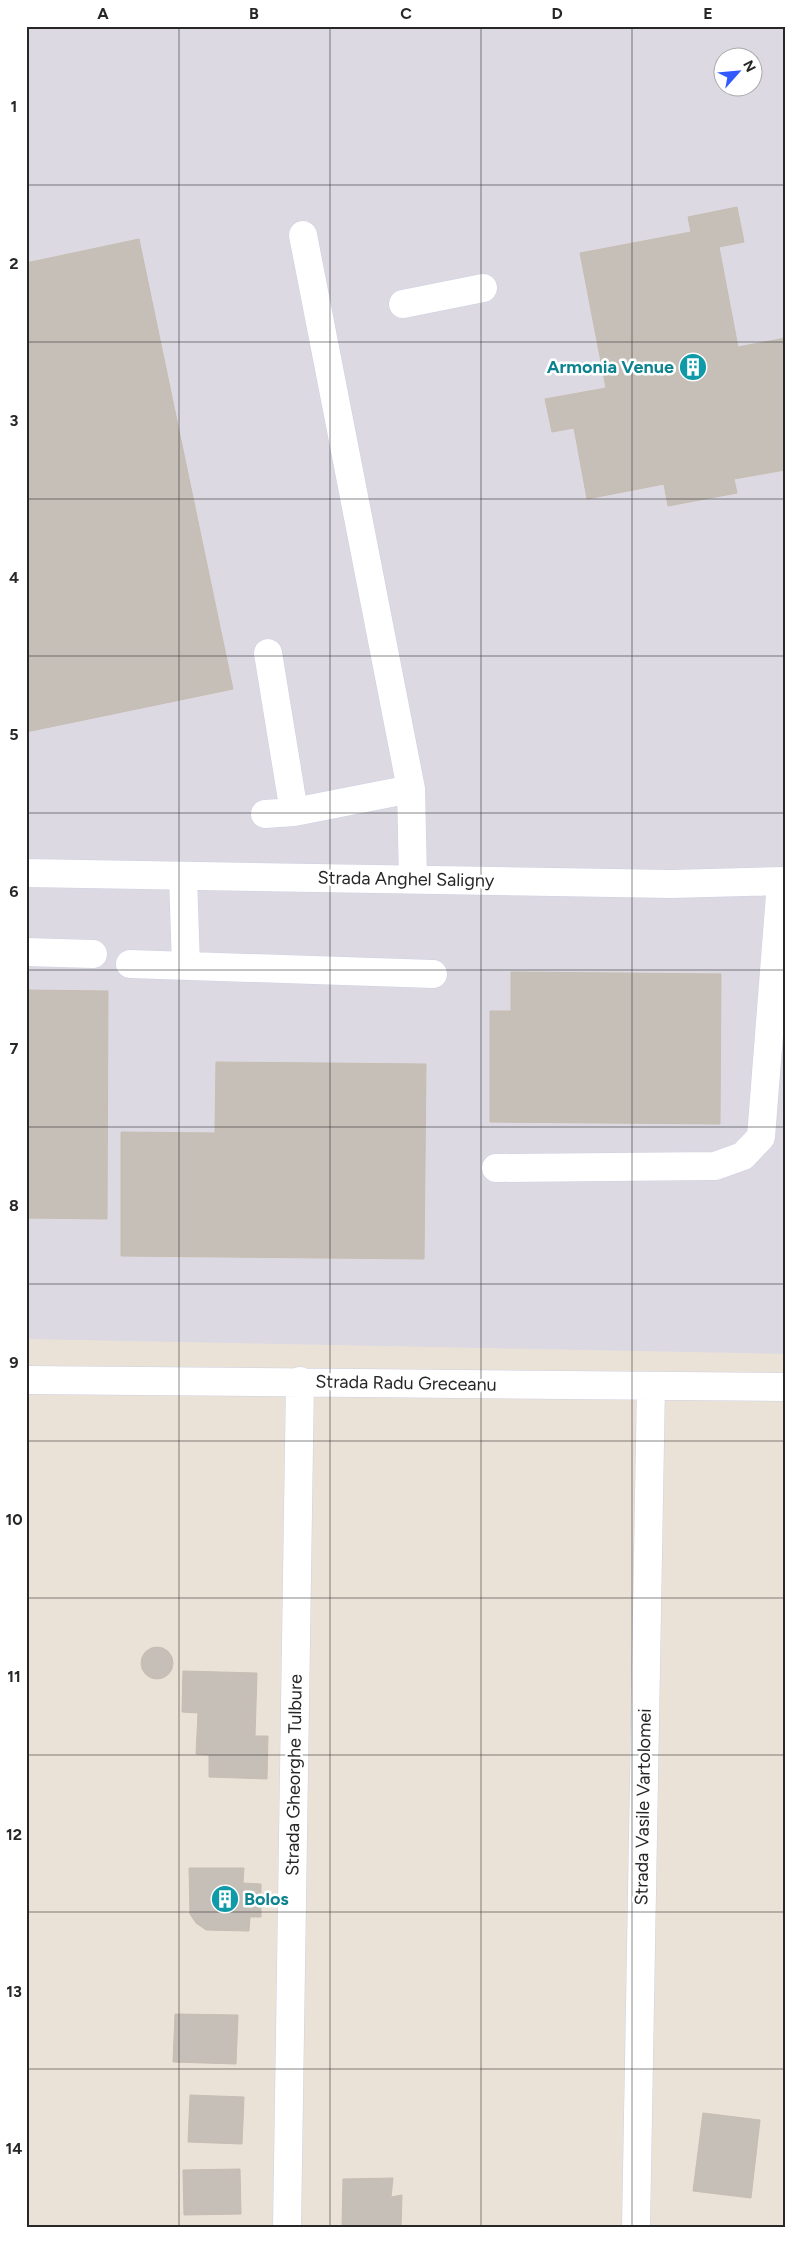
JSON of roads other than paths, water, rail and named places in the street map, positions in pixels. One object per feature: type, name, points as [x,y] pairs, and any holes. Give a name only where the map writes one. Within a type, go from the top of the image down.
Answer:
[{"type":"street","points":[[302,235],[411,789],[413,879]]},
{"type":"street","points":[[403,304],[483,288]]},
{"type":"street","points":[[268,652],[294,812]]},
{"type":"street","points":[[265,814],[294,812],[411,789]]},
{"type":"street","name":"Strada Anghel Saligny","points":[[26,874],[671,884],[783,882]]},
{"type":"street","points":[[183,876],[186,966]]},
{"type":"street","points":[[496,1168],[715,1166],[743,1156],[761,1137],[783,882]]},
{"type":"street","points":[[26,952],[93,954]]},
{"type":"street","points":[[130,964],[433,974]]},
{"type":"street","name":"Strada Radu Greceanu","points":[[26,1380],[300,1381],[785,1387]]},
{"type":"street","name":"Strada Gheorghe Tulbure","points":[[286,2228],[300,1381]]},
{"type":"street","name":"Strada Vasile Vartolomei","points":[[636,2228],[650,1386]]},
{"type":"place","name":"Armonia Venue","points":[[693,367]]},
{"type":"place","name":"Bolos","points":[[225,1899]]}]
